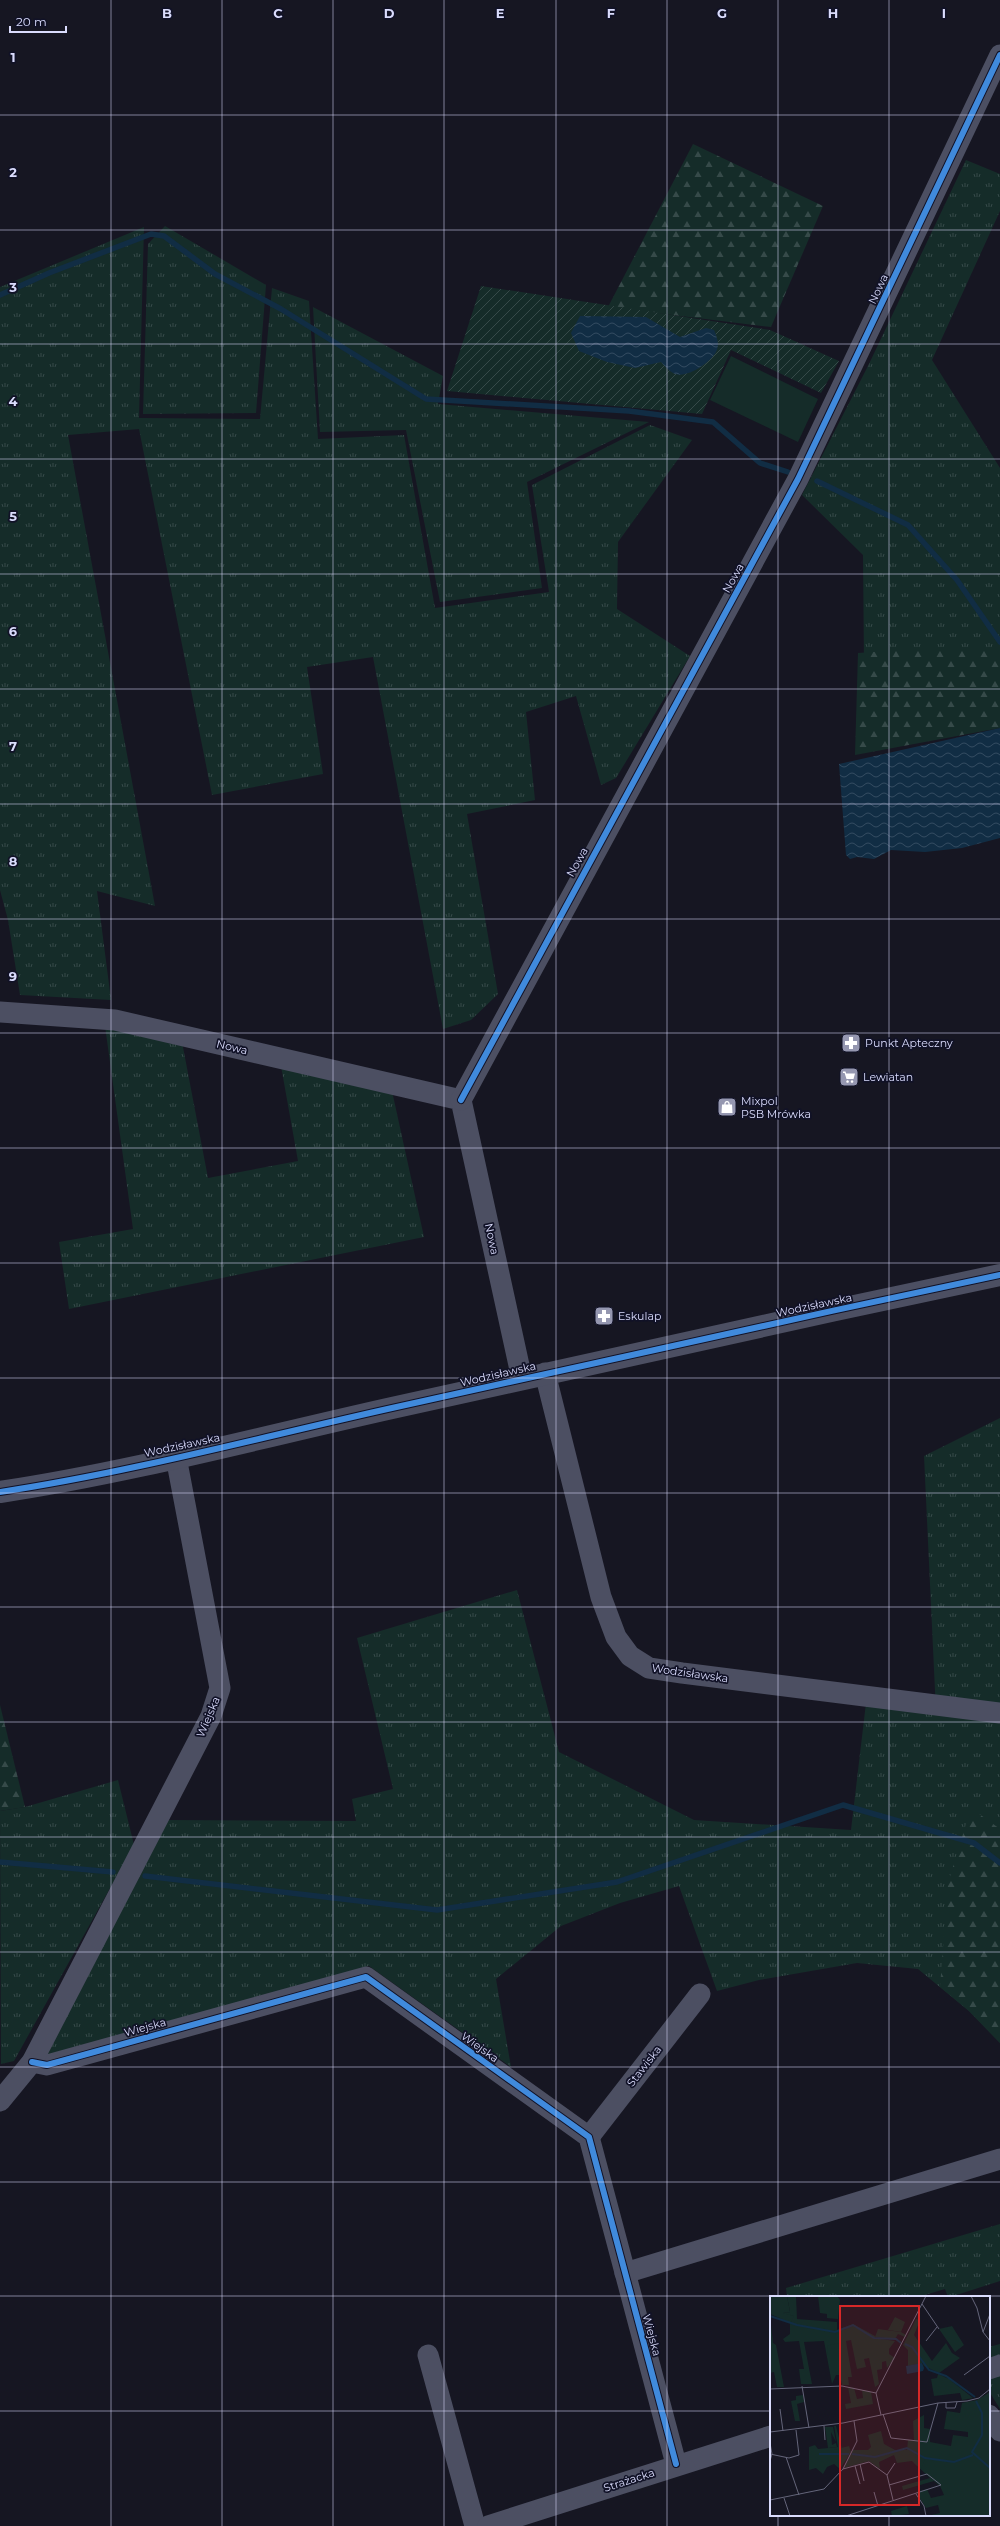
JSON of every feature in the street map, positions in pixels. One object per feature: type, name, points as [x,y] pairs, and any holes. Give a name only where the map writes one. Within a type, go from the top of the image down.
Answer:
[{"type":"street","name":"Nowa","points":[[522,1379],[462,1100],[562,910],[798,479],[1000,55]]},
{"type":"street","name":"Nowa","points":[[0,1012],[115,1020],[462,1100]]},
{"type":"street","name":"Wodzisławska","points":[[0,1492],[36,1487],[176,1457],[545,1373],[1000,1275]]},
{"type":"street","name":"Wodzisławska","points":[[545,1373],[601,1597],[616,1637],[630,1656],[649,1668],[1000,1713]]},
{"type":"street","name":"Wiejska","points":[[0,2101],[32,2062],[211,1716],[220,1688],[176,1457]]},
{"type":"street","name":"Wiejska","points":[[32,2062],[47,2065],[366,1977],[589,2137],[676,2464]]},
{"type":"street","name":"Stawiska","points":[[589,2137],[700,1994]]},
{"type":"street","points":[[625,2273],[1000,2159]]},
{"type":"street","points":[[428,2355],[475,2526]]},
{"type":"street","points":[[990,2369],[1000,2365]]},
{"type":"street","points":[[990,2416],[1000,2431]]},
{"type":"street","name":"Strażacka","points":[[488,2526],[676,2464],[770,2436]]},
{"type":"green space","points":[[693,144],[823,206],[771,327],[608,307]]},
{"type":"green space","points":[[966,160],[1000,174],[1000,211],[932,360],[1000,468],[1000,659],[864,664],[863,555],[802,495],[868,366]]},
{"type":"green space","points":[[165,226],[266,285],[256,413],[143,414],[148,244]]},
{"type":"green space","points":[[144,227],[139,418],[260,419],[272,288],[309,301],[318,439],[404,435],[435,608],[549,592],[532,485],[650,425],[692,440],[618,542],[617,609],[690,656],[616,778],[601,785],[576,696],[526,712],[535,800],[467,814],[498,994],[471,1020],[443,1029],[373,657],[307,667],[323,774],[212,795],[139,429],[68,435],[155,906],[97,891],[111,1000],[20,995],[8,920],[0,890],[0,287]]},
{"type":"green space","points":[[481,286],[770,330],[839,361],[821,393],[731,350],[702,414],[447,391]]},
{"type":"green space","points":[[313,307],[443,376],[438,404],[649,422],[527,482],[542,588],[440,602],[406,430],[320,432]]},
{"type":"green space","points":[[731,356],[818,399],[798,442],[710,400]]},
{"type":"green space","points":[[946,647],[1000,652],[1000,728],[855,755],[858,653]]},
{"type":"green space","points":[[105,1026],[182,1042],[208,1178],[298,1161],[281,1066],[392,1091],[424,1237],[69,1309],[59,1242],[133,1229]]},
{"type":"green space","points":[[1000,1418],[1000,2043],[969,2011],[918,1969],[857,1963],[759,1980],[717,1991],[679,1886],[620,1903],[561,1926],[496,1979],[511,2067],[369,1966],[64,2052],[47,2055],[164,1820],[356,1821],[352,1799],[393,1789],[357,1638],[517,1590],[559,1752],[694,1820],[851,1830],[866,1703],[936,1712],[924,1456]]},
{"type":"green space","points":[[0,1705],[25,1807],[0,1811]]},
{"type":"green space","points":[[118,1780],[134,1845],[14,2061],[1,2064],[0,1811],[25,1807]]},
{"type":"green space","points":[[971,1808],[1000,1829],[1000,2043],[969,2011],[940,1987],[948,1883]]},
{"type":"green space","points":[[1000,2224],[1000,2281],[953,2296],[948,2296],[945,2289],[921,2296],[787,2296],[786,2288]]},
{"type":"green space","points":[[1000,2344],[1000,2409],[990,2393],[990,2347]]},
{"type":"water","points":[[580,316],[646,317],[680,337],[706,328],[714,330],[718,341],[718,347],[713,356],[703,365],[690,372],[678,375],[668,370],[661,362],[635,368],[607,362],[579,351],[571,333]]},
{"type":"water","points":[[1000,728],[1000,838],[962,848],[925,852],[891,850],[874,859],[857,857],[850,859],[846,855],[839,764]]},
{"type":"waterway","points":[[0,295],[49,273],[151,234],[164,236],[215,274],[281,309],[426,399],[629,411],[713,422],[760,463],[788,472]]},
{"type":"waterway","points":[[817,481],[908,525],[957,580],[1000,642]]},
{"type":"waterway","points":[[145,1876],[437,1910],[617,1882],[843,1805],[974,1843],[1000,1863]]},
{"type":"waterway","points":[[0,1862],[113,1872]]},
{"type":"cycle path","points":[[461,1100],[798,479],[1000,55]]},
{"type":"cycle path","points":[[0,1492],[99,1475],[544,1374],[1000,1275]]},
{"type":"cycle path","points":[[32,2062],[47,2065],[366,1977],[589,2137],[676,2464]]},
{"type":"place","name":"Punkt Apteczny","points":[[851,1043]]},
{"type":"place","name":"Lewiatan","points":[[849,1077]]},
{"type":"place","name":"Mixpol PSB Mrówka","points":[[727,1107]]},
{"type":"place","name":"Eskulap","points":[[604,1316]]}]
